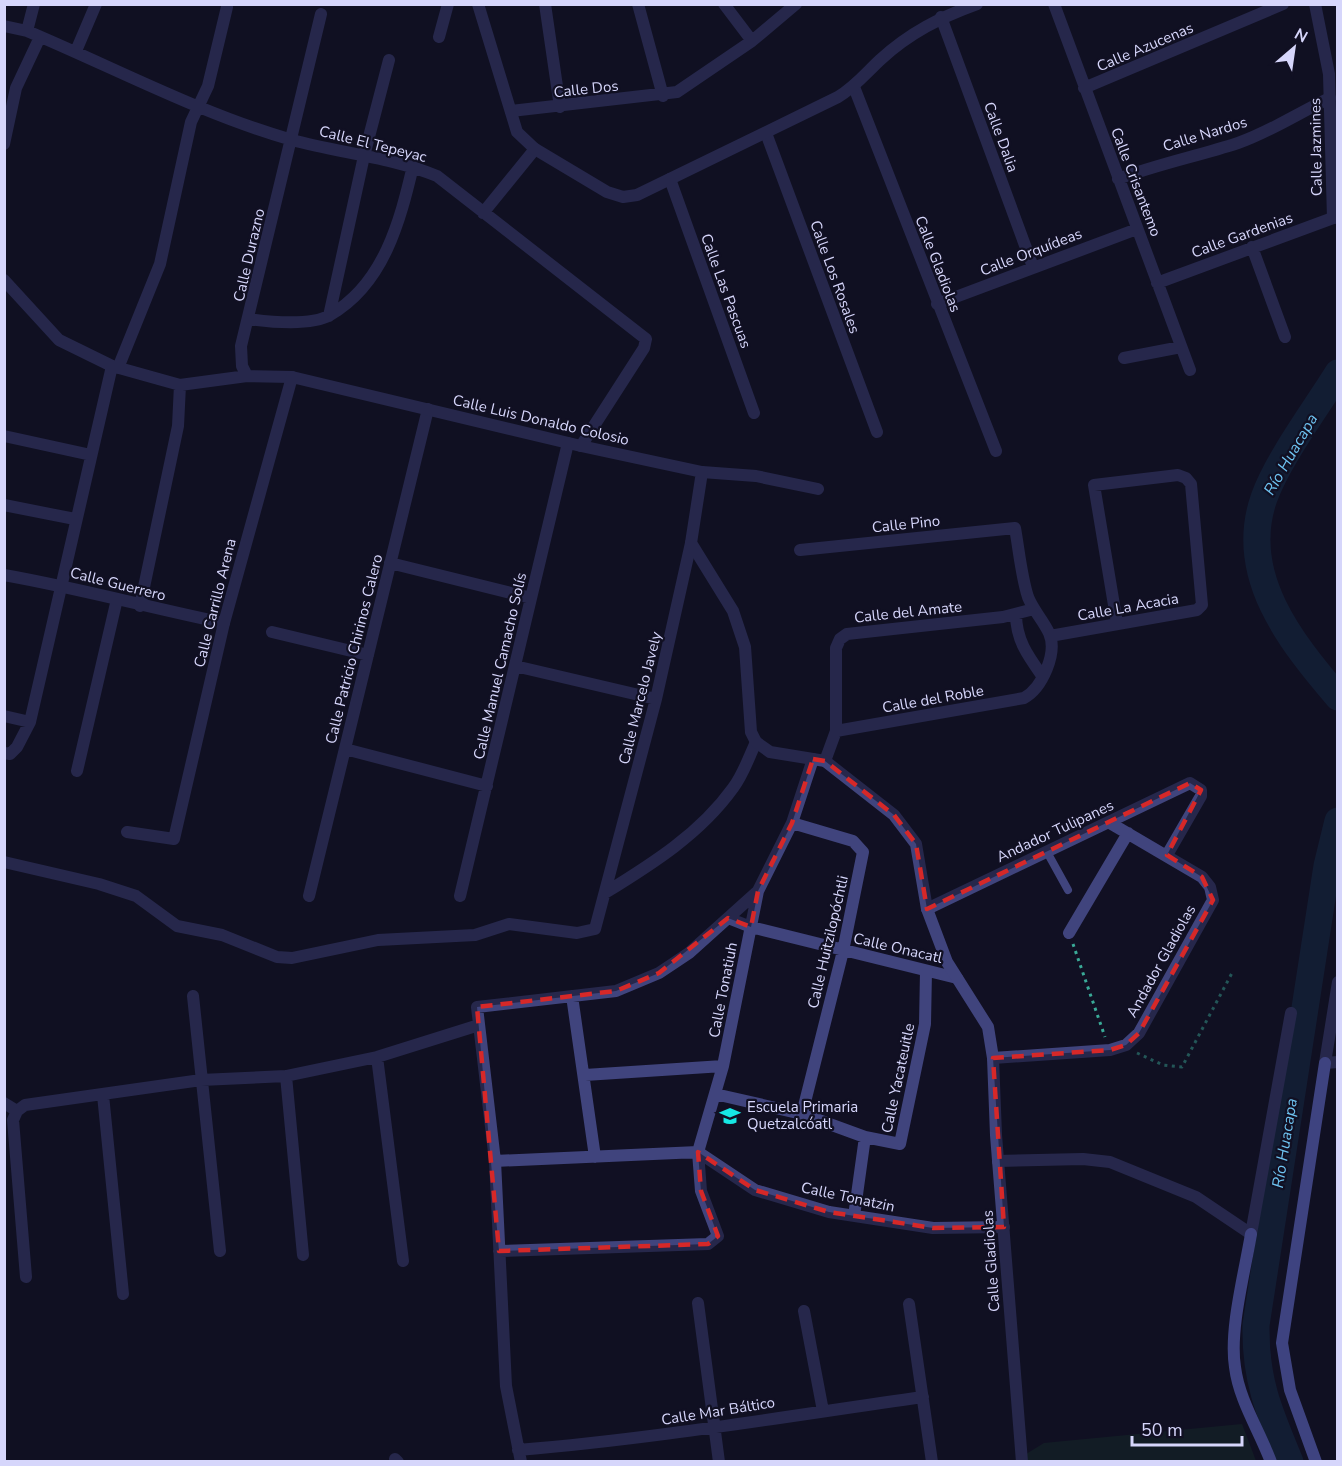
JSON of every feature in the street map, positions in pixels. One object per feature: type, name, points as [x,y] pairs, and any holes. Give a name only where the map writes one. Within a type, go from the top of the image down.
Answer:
[{"type":"main road","points":[[1316,1461],[1290,1390],[1282,1343],[1331,1063]]},
{"type":"main road","points":[[1251,1234],[1235,1336],[1234,1365],[1241,1393],[1271,1461]]},
{"type":"street","points":[[27,32],[34,4]]},
{"type":"street","points":[[76,51],[96,4]]},
{"type":"street","points":[[439,38],[448,4]]},
{"type":"street","points":[[478,4],[517,132],[535,149],[607,192],[623,197],[637,195],[854,87],[881,59],[922,28],[941,17],[977,4]]},
{"type":"street","points":[[545,4],[560,107]]},
{"type":"street","points":[[638,4],[663,96]]},
{"type":"street","points":[[724,4],[752,41]]},
{"type":"street","name":"Calle Dos","points":[[511,111],[663,96],[677,92],[752,41],[796,4]]},
{"type":"street","name":"Calle Crisantemo","points":[[1054,4],[1190,370]]},
{"type":"street","name":"Calle Azucenas","points":[[1084,88],[1283,4]]},
{"type":"street","name":"Calle Jazmines","points":[[1315,4],[1329,74],[1335,218]]},
{"type":"street","points":[[4,753],[10,754],[17,747],[30,722],[75,519],[115,367],[160,264],[191,123],[200,107],[227,7]]},
{"type":"street","name":"Calle Durazno","points":[[247,376],[242,366],[241,346],[321,14]]},
{"type":"street","name":"Calle Dalia","points":[[941,17],[1033,267]]},
{"type":"street","name":"Calle El Tepeyac","points":[[4,26],[27,32],[76,51],[200,107],[292,140],[413,166],[437,176],[646,339],[644,348],[581,446]]},
{"type":"street","points":[[4,144],[16,88],[40,37]]},
{"type":"street","points":[[329,316],[364,156],[389,60]]},
{"type":"street","name":"Calle Gladiolas","points":[[854,87],[996,451]]},
{"type":"street","name":"Calle Nardos","points":[[1118,178],[1156,165],[1178,161],[1241,142],[1330,98]]},
{"type":"street","name":"Calle Los Rosales","points":[[765,133],[877,432]]},
{"type":"street","points":[[483,213],[535,149]]},
{"type":"street","points":[[249,318],[282,323],[329,316],[358,291],[377,269],[401,219],[413,166]]},
{"type":"street","name":"Calle Las Pascuas","points":[[670,179],[754,413]]},
{"type":"street","name":"Calle Gardenias","points":[[1157,283],[1335,218]]},
{"type":"street","name":"Calle Orquídeas","points":[[937,304],[1137,229]]},
{"type":"street","points":[[1252,247],[1285,337]]},
{"type":"street","points":[[6,284],[59,340],[115,367],[180,385],[178,426],[140,606]]},
{"type":"street","points":[[1124,358],[1181,347]]},
{"type":"street","name":"Calle Luis Donaldo Colosio","points":[[180,385],[247,376],[292,377],[568,443],[702,472],[756,476],[818,489]]},
{"type":"street","name":"Calle Carrillo Arena","points":[[127,832],[174,839],[224,623],[292,377]]},
{"type":"street","name":"Calle Patricio Chirinos Calero","points":[[309,896],[428,409]]},
{"type":"street","points":[[4,436],[91,455]]},
{"type":"street","name":"Calle Manuel Camacho Solís","points":[[460,896],[568,443]]},
{"type":"street","name":"Calle Marcelo Javely","points":[[4,862],[99,884],[136,896],[177,926],[222,935],[277,957],[292,958],[378,939],[475,935],[509,924],[576,933],[595,929],[656,699],[691,543],[702,472]]},
{"type":"street","name":"Calle La Acacia","points":[[1050,636],[1197,610],[1202,605],[1191,484],[1186,478],[1178,475],[1094,485],[1117,623]]},
{"type":"street","points":[[4,506],[75,519]]},
{"type":"street","name":"Calle Pino","points":[[800,550],[1015,528],[1028,596],[1034,609]]},
{"type":"street","points":[[691,543],[733,611],[745,646],[751,732],[756,742],[770,752],[819,760]]},
{"type":"street","points":[[390,563],[531,598]]},
{"type":"street","name":"Calle Guerrero","points":[[4,575],[62,585],[140,606],[224,623]]},
{"type":"street","points":[[77,771],[117,600]]},
{"type":"street","points":[[1034,609],[1050,636],[1049,657],[1043,677]]},
{"type":"street","name":"Calle del Amate","points":[[758,891],[792,823],[819,760],[836,731],[836,648],[840,639],[847,634],[1016,614],[1034,609]]},
{"type":"street","points":[[1016,614],[1016,630],[1021,643],[1043,677]]},
{"type":"street","points":[[272,632],[368,655]]},
{"type":"street","points":[[515,666],[656,699]]},
{"type":"street","name":"Calle del Roble","points":[[836,731],[1024,698],[1034,692],[1043,677]]},
{"type":"street","points":[[4,716],[30,722]]},
{"type":"street","points":[[605,893],[660,858],[702,824],[734,787],[756,742]]},
{"type":"street","points":[[345,749],[487,786]]},
{"type":"street","name":"Calle Gladiolas","points":[[819,760],[894,815],[916,844],[927,909],[947,962],[988,1027],[993,1058],[998,1161],[1019,1448],[1022,1461]]},
{"type":"street","name":"Andador Tulipanes","points":[[927,909],[1190,783],[1201,790],[1201,796],[1167,855]]},
{"type":"street","name":"Calle Huitzilopóchtli","points":[[792,823],[854,841],[863,852],[843,951],[802,1114]]},
{"type":"street","points":[[1110,823],[1167,855]]},
{"type":"street","points":[[1069,933],[1128,833]]},
{"type":"street","name":"Andador Gladiolas","points":[[1126,1046],[1139,1033],[1212,900],[1210,887],[1202,877],[1167,855]]},
{"type":"street","points":[[519,1456],[506,1386],[495,1161],[477,1007],[616,991],[659,973],[689,953],[758,891]]},
{"type":"street","name":"Calle Tonatiuh","points":[[698,1152],[723,1066],[758,891]]},
{"type":"street","name":"Calle Onacatl","points":[[728,918],[751,927],[957,978]]},
{"type":"street","name":"Calle Yacateuitle","points":[[715,1094],[802,1114],[865,1137],[900,1144],[925,1024],[926,971]]},
{"type":"street","points":[[1331,1063],[1338,982]]},
{"type":"street","points":[[193,996],[220,1251]]},
{"type":"street","points":[[572,996],[595,1157]]},
{"type":"street","points":[[998,1161],[1083,1159],[1110,1162],[1196,1197],[1251,1234],[1291,1012]]},
{"type":"street","points":[[26,1277],[13,1120],[16,1111],[26,1105],[201,1080],[286,1076],[377,1057],[479,1025]]},
{"type":"street","points":[[993,1058],[1110,1050],[1126,1046]]},
{"type":"street","points":[[377,1057],[404,1261]]},
{"type":"street","points":[[585,1075],[723,1066]]},
{"type":"street","points":[[286,1076],[303,1256]]},
{"type":"street","points":[[103,1095],[123,1294]]},
{"type":"street","points":[[4,1103],[16,1111]]},
{"type":"street","points":[[854,1216],[865,1137]]},
{"type":"street","points":[[495,1161],[698,1152],[701,1191],[718,1236],[715,1241],[708,1244],[499,1251]]},
{"type":"street","name":"Calle Tonatzin","points":[[698,1152],[755,1190],[829,1212],[933,1228],[1004,1227]]},
{"type":"street","points":[[698,1303],[719,1461]]},
{"type":"street","points":[[909,1304],[932,1461]]},
{"type":"street","points":[[804,1311],[823,1411]]},
{"type":"street","name":"Calle Mar Báltico","points":[[519,1456],[626,1441],[715,1425],[923,1396]]},
{"type":"lane","points":[[1047,852],[1068,890]]},
{"type":"path","points":[[1069,933],[1110,1050]]},
{"type":"path","points":[[1126,1046],[1162,1065],[1182,1067],[1232,973]]},
{"type":"highlighted area","points":[[813,759],[825,761],[894,815],[916,844],[927,909],[1190,783],[1201,790],[1167,855],[1202,877],[1213,900],[1139,1033],[1126,1045],[1110,1050],[993,1058],[1004,1227],[933,1228],[829,1212],[755,1190],[698,1152],[701,1191],[718,1236],[708,1244],[499,1251],[477,1007],[616,991],[659,973],[728,918],[751,927],[758,891],[792,823]]},
{"type":"green space","points":[[1242,1424],[1256,1461],[1019,1462],[1018,1459],[1044,1443]]},
{"type":"waterway","name":"Río Huacapa","points":[[1338,373],[1278,467],[1264,498],[1258,526],[1258,554],[1263,580],[1273,606],[1303,654],[1338,697]]},
{"type":"waterway","name":"Río Huacapa","points":[[1290,1462],[1261,1379],[1256,1345],[1256,1325],[1327,866],[1338,821]]},
{"type":"place","name":"Escuela Primaria Quetzalcóatl","points":[[730,1116]]}]
